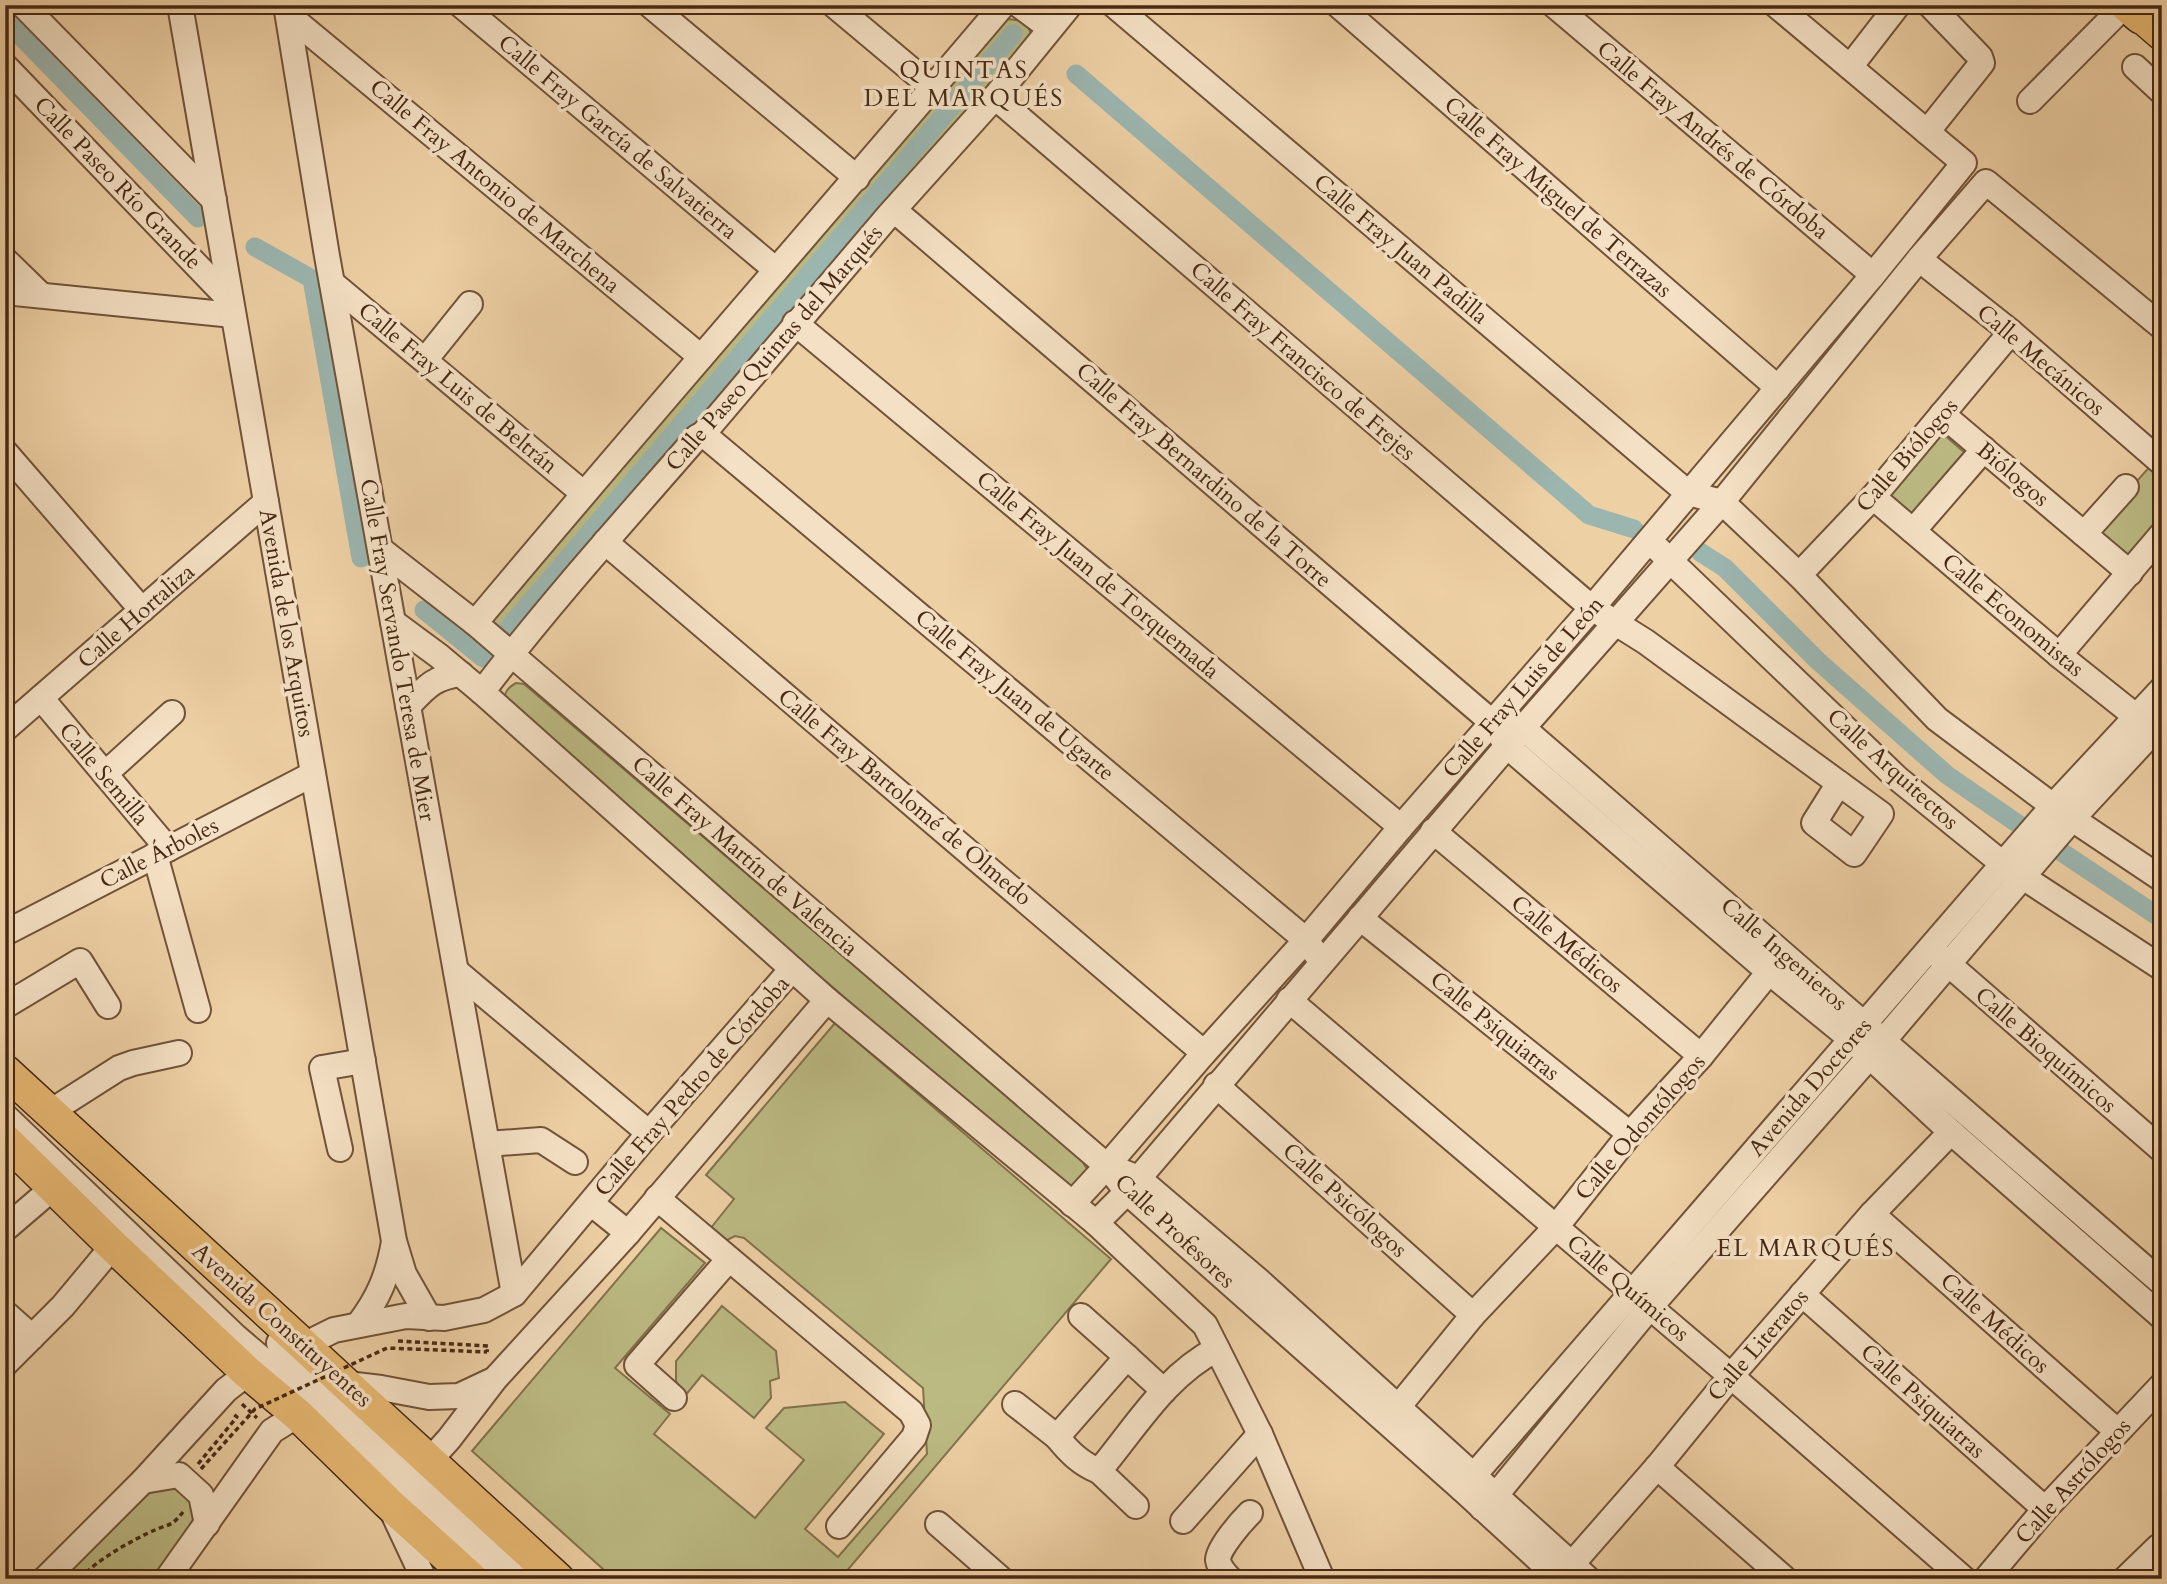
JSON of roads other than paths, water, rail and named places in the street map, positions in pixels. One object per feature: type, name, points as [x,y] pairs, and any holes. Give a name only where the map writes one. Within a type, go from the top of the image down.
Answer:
[{"type":"main road","name":"Avenida Constituyentes","points":[[5,1070],[295,1348],[312,1406],[388,1503],[472,1579]]},
{"type":"main road","name":"Avenida Constituyentes","points":[[5,1140],[247,1375],[430,1460],[558,1579]]},
{"type":"street","points":[[23,5],[214,200]]},
{"type":"street","name":"Avenida de los Arquitos","points":[[180,5],[394,1241],[404,1274],[429,1318]]},
{"type":"street","name":"Calle Fray García de Salvatierra","points":[[461,5],[776,270]]},
{"type":"street","points":[[650,5],[857,178]]},
{"type":"street","points":[[834,5],[933,88]]},
{"type":"street","points":[[475,622],[1003,5]]},
{"type":"street","points":[[1019,5],[1050,28]]},
{"type":"street","name":"Calle Paseo Quintas del Marqués","points":[[482,692],[605,542],[703,434],[795,323],[995,97],[1070,5]]},
{"type":"street","name":"Calle Fray Juan Padilla","points":[[1114,5],[1688,493]]},
{"type":"street","name":"Calle Fray Miguel de Terrazas","points":[[1338,5],[1778,388]]},
{"type":"street","name":"Calle Fray Andrés de Córdoba","points":[[1554,5],[1873,275]]},
{"type":"street","points":[[1776,5],[1927,132],[1982,63],[1980,57],[1930,5]]},
{"type":"street","points":[[1850,67],[1898,5]]},
{"type":"street","name":"Calle Fray Servando Teresa de Mier","points":[[287,10],[332,283],[514,1294]]},
{"type":"street","name":"Calle Fray Antonio de Marchena","points":[[287,10],[701,357]]},
{"type":"street","points":[[2030,101],[2139,15]]},
{"type":"street","name":"Calle Paseo Río Grande","points":[[5,66],[232,308]]},
{"type":"street","points":[[2135,67],[2162,92]]},
{"type":"street","name":"Calle Fray Francisco de Frejes","points":[[995,97],[1592,608],[1646,642],[1839,783]]},
{"type":"street","name":"Calle Fray Luis de León","points":[[1072,1204],[1306,940],[1592,608],[1964,163],[1927,132]]},
{"type":"street","name":"Calle Fray Luis de León","points":[[1096,1223],[1132,1185],[1613,623],[1722,502],[1919,259],[1986,182],[2162,327]]},
{"type":"street","name":"Calle Fray Bernardino de la Torre","points":[[894,210],[1493,723],[1515,737]]},
{"type":"street","name":"Calle Mecánicos","points":[[1919,259],[2011,332],[2162,463]]},
{"type":"street","points":[[5,260],[41,295]]},
{"type":"street","name":"Calle Fray Luis de Beltrán","points":[[332,283],[583,494]]},
{"type":"street","points":[[5,292],[232,308]]},
{"type":"street","points":[[425,360],[470,304]]},
{"type":"street","name":"Calle Fray Juan de Torquemada","points":[[795,323],[1401,827]]},
{"type":"street","name":"Calle Biólogos","points":[[1799,575],[1873,497],[2011,332]]},
{"type":"street","name":"Biólogos","points":[[1942,414],[2130,573]]},
{"type":"street","name":"Calle Fray Juan de Ugarte","points":[[703,434],[1306,940],[1321,963]]},
{"type":"street","points":[[1913,531],[1984,449]]},
{"type":"street","points":[[5,452],[142,610]]},
{"type":"street","points":[[2084,534],[2126,487]]},
{"type":"street","points":[[1688,493],[1722,502],[1799,575],[1937,719],[2059,818],[2162,879]]},
{"type":"street","name":"Calle Economistas","points":[[1873,497],[2059,655],[2151,723]]},
{"type":"street","name":"Calle Hortaliza","points":[[5,729],[266,502]]},
{"type":"street","points":[[2059,655],[2162,534]]},
{"type":"street","name":"Calle Arquitectos","points":[[1648,539],[1897,778],[2162,968]]},
{"type":"street","name":"Calle Fray Bartolomé de Olmedo","points":[[605,542],[1204,1053]]},
{"type":"street","name":"Calle Fray Martín de Valencia","points":[[380,549],[475,622],[1107,1166]]},
{"type":"street","points":[[393,622],[482,692],[827,1000],[1096,1223],[1205,1325],[1260,1434],[1322,1579]]},
{"type":"street","points":[[408,706],[431,682],[445,676],[461,674]]},
{"type":"street","name":"Avenida Doctores","points":[[1468,1483],[1641,1299],[2059,818],[2151,723],[2162,689]]},
{"type":"street","name":"Calle Semilla","points":[[41,698],[105,774],[162,852]]},
{"type":"street","points":[[105,774],[172,713]]},
{"type":"street","name":"Calle Ingenieros","points":[[1515,737],[1769,972],[1867,1040],[1951,1132],[2162,1317]]},
{"type":"street","name":"Calle Ingenieros","points":[[1515,737],[1867,1040],[2161,1280]]},
{"type":"street","name":"Calle Árboles","points":[[5,933],[313,774]]},
{"type":"street","name":"Calle Médicos","points":[[1433,831],[1701,1056]]},
{"type":"street","points":[[162,852],[198,1010]]},
{"type":"street","name":"Calle Psiquiatras","points":[[1360,918],[1630,1134]]},
{"type":"street","name":"Calle Bioquímicos","points":[[1940,957],[2162,1150]]},
{"type":"street","points":[[5,1006],[80,961],[108,1006]]},
{"type":"street","name":"Calle Fray Pedro de Córdoba","points":[[247,1375],[334,1330],[406,1317],[444,1318],[484,1310],[514,1294],[787,965]]},
{"type":"street","points":[[456,971],[649,1133]]},
{"type":"street","name":"Calle Odontólogos","points":[[1399,1406],[1473,1315],[1556,1227],[1630,1134],[1701,1056],[1769,972]]},
{"type":"street","name":"Calle Fray Pedro de Córdoba","points":[[430,1460],[495,1379],[628,1233],[827,1000]]},
{"type":"street","name":"Calle Químicos","points":[[1289,1000],[1731,1376],[1964,1579]]},
{"type":"street","points":[[50,1112],[119,1068],[180,1053]]},
{"type":"street","points":[[340,1149],[322,1068],[364,1068]]},
{"type":"street","points":[[5,1085],[295,1348]]},
{"type":"street","name":"Calle Psicólogos","points":[[1216,1085],[1473,1315]]},
{"type":"street","points":[[5,1116],[247,1375],[45,1579]]},
{"type":"street","name":"Calle Literatos","points":[[1573,1574],[1731,1376],[1872,1214],[1951,1132]]},
{"type":"street","points":[[487,1144],[541,1140],[575,1162]]},
{"type":"street","name":"Calle Profesores","points":[[1107,1166],[1259,1281],[1399,1406],[1468,1483]]},
{"type":"street","name":"Calle Profesores","points":[[1132,1185],[1573,1574]]},
{"type":"street","points":[[5,1229],[54,1187]]},
{"type":"street","points":[[657,1198],[911,1412],[918,1425],[914,1437],[839,1526]]},
{"type":"street","points":[[110,1199],[245,1328]]},
{"type":"street","name":"Calle Fray Pedro de Córdoba","points":[[592,1203],[628,1233]]},
{"type":"street","name":"Calle Médicos","points":[[1872,1214],[2117,1432]]},
{"type":"street","name":"Avenida de los Arquitos","points":[[358,1325],[374,1304],[382,1287],[394,1241]]},
{"type":"street","points":[[5,1364],[63,1306],[113,1246]]},
{"type":"street","points":[[674,1398],[637,1365],[729,1259]]},
{"type":"street","points":[[2141,1300],[2161,1280]]},
{"type":"street","name":"Calle Psiquiatras","points":[[1802,1294],[2045,1509]]},
{"type":"street","name":"Avenida Doctores","points":[[1489,1501],[1641,1299]]},
{"type":"street","points":[[5,1313],[32,1337]]},
{"type":"street","points":[[1081,1316],[1164,1391]]},
{"type":"street","points":[[1099,1471],[1149,1407],[1190,1364],[1217,1349]]},
{"type":"street","points":[[1057,1437],[1127,1357]]},
{"type":"street","name":"Calle Fray Pedro de Córdoba","points":[[312,1406],[381,1388],[429,1397],[459,1396],[495,1379]]},
{"type":"street","name":"Calle Astrólogos","points":[[1986,1579],[2045,1509],[2162,1385]]},
{"type":"street","points":[[1015,1404],[1057,1437],[1082,1463],[1099,1471],[1136,1506]]},
{"type":"street","points":[[167,1579],[207,1524],[312,1406]]},
{"type":"street","points":[[312,1406],[500,1579]]},
{"type":"street","points":[[312,1406],[531,1579]]},
{"type":"street","points":[[1182,1521],[1260,1434]]},
{"type":"street","points":[[1657,1467],[1785,1579]]},
{"type":"street","points":[[143,1481],[179,1475],[199,1480],[207,1524]]},
{"type":"street","points":[[388,1503],[414,1572]]},
{"type":"street","points":[[1227,1575],[1218,1561],[1220,1552],[1250,1513]]},
{"type":"street","points":[[938,1524],[1001,1579]]},
{"type":"street","points":[[2125,1579],[2158,1547]]},
{"type":"waterway","points":[[5,20],[198,218]]},
{"type":"waterway","points":[[507,630],[1013,34]]},
{"type":"waterway","points":[[1076,74],[1589,515],[1634,529]]},
{"type":"waterway","points":[[255,247],[312,279],[361,558]]},
{"type":"waterway","points":[[1700,552],[1725,568],[1818,661],[1947,775],[2162,919]]},
{"type":"waterway","points":[[424,610],[483,658]]},
{"type":"district","name":"QUINTAS DEL MARQUÉS","points":[[964,84]]},
{"type":"district","name":"EL MARQUÉS","points":[[1806,1248]]}]
